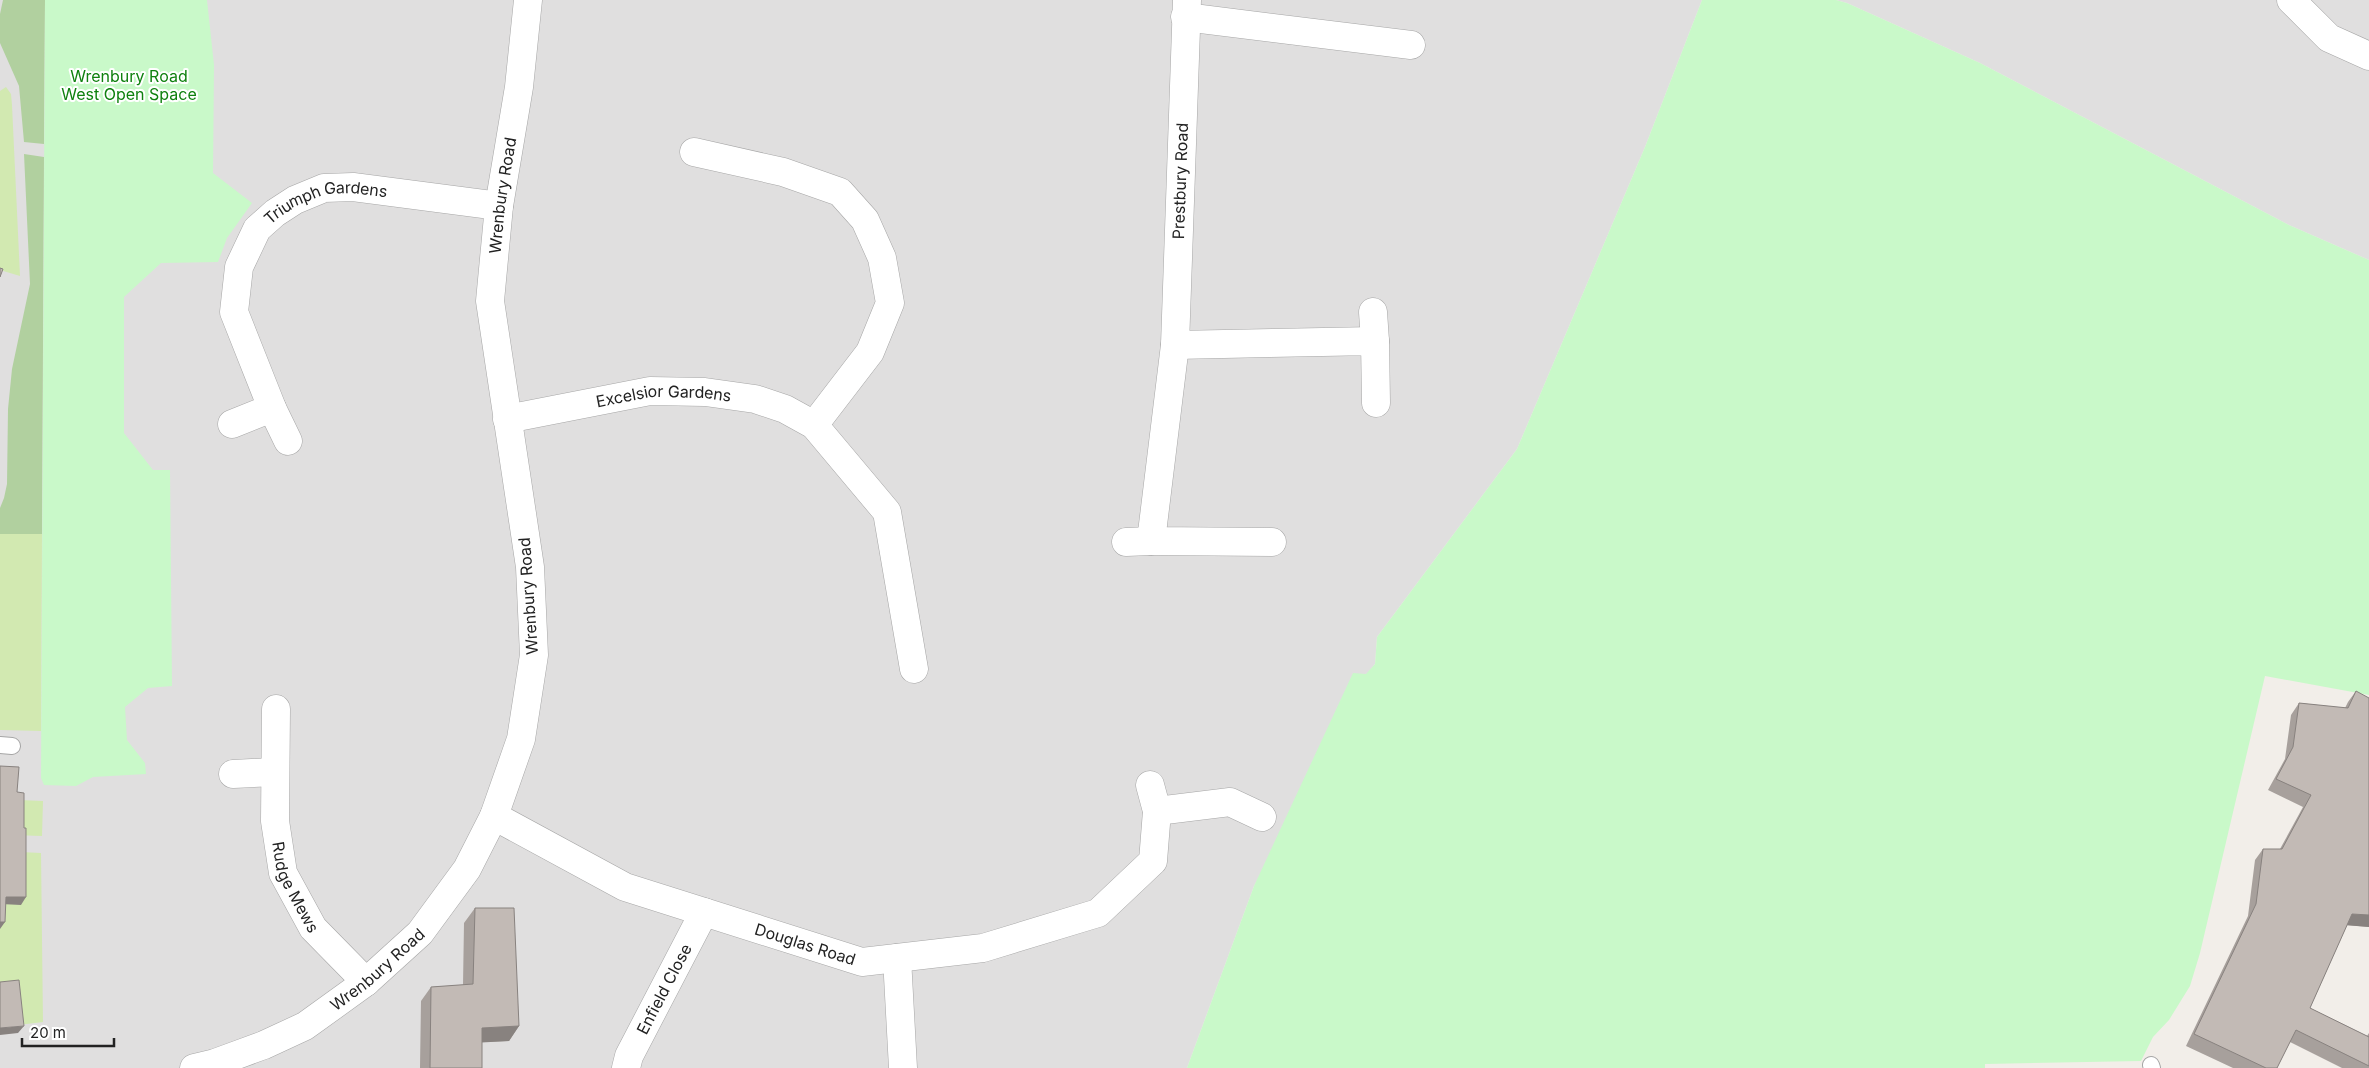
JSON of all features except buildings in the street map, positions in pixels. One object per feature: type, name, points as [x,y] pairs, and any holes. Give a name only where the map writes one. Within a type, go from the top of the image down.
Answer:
[{"type":"street","name":"Wrenbury Road","points":[[194,1068],[215,1063],[264,1045],[305,1026],[366,982],[420,933],[467,869],[494,816],[521,738],[534,655],[530,567],[490,301],[499,206],[519,87],[528,0]]},
{"type":"street","points":[[2291,0],[2329,38],[2369,56]]},
{"type":"street","name":"Prestbury Road","points":[[1272,542],[1138,541],[1174,345],[1186,8],[1411,44]]},
{"type":"street","points":[[694,152],[783,172],[840,192],[865,220],[879,251],[890,303],[870,352],[814,425]]},
{"type":"street","name":"Triumph Gardens","points":[[288,441],[272,408],[234,312],[239,268],[258,229],[275,213],[295,200],[324,188],[353,188],[499,206]]},
{"type":"street","points":[[1373,312],[1376,403]]},
{"type":"street","points":[[1174,345],[1375,341]]},
{"type":"street","name":"Excelsior Gardens","points":[[507,419],[650,391],[705,392],[756,399],[785,409],[814,425],[887,512],[914,669]]},
{"type":"street","points":[[232,424],[272,408]]},
{"type":"street","name":"Rudge Mews","points":[[276,709],[275,821],[283,873],[313,928],[366,982]]},
{"type":"street","points":[[233,774],[274,772]]},
{"type":"street","name":"Douglas Road","points":[[494,816],[625,887],[862,962],[983,948],[1098,913],[1153,861],[1157,811],[1150,785]]},
{"type":"street","points":[[1157,811],[1230,802],[1262,817]]},
{"type":"street","name":"Enfield Close","points":[[626,1068],[629,1056],[704,912]]},
{"type":"street","points":[[897,958],[903,1068]]},
{"type":"shaded area","points":[[0,0],[1702,0],[1645,147],[1517,449],[1377,637],[1375,664],[1367,674],[1254,886],[1187,1068],[0,1068]]},
{"type":"shaded area","points":[[1836,0],[2369,0],[2369,260],[2289,225],[1980,63],[1847,3]]},
{"type":"green space","points":[[3,0],[45,0],[44,144],[24,142],[19,86],[0,43],[0,14]]},
{"type":"green space","name":"Wrenbury Road West Open Space","points":[[45,0],[207,0],[214,65],[213,173],[252,203],[227,238],[218,262],[161,263],[124,297],[124,433],[153,470],[170,470],[172,686],[148,688],[125,707],[127,740],[145,763],[146,774],[93,777],[76,786],[44,785],[41,778]]},
{"type":"green space","points":[[1702,0],[1836,0],[1847,3],[1980,63],[2289,225],[2369,260],[2369,695],[2265,676],[2200,953],[2190,986],[2169,1020],[2153,1037],[2141,1061],[1985,1064],[1985,1068],[1187,1068],[1254,886],[1353,673],[1366,674],[1375,664],[1377,637],[1517,449],[1645,147]]},
{"type":"green space","points":[[6,87],[11,94],[12,105],[20,276],[0,270],[0,91]]},
{"type":"green space","points":[[24,154],[44,157],[42,534],[0,534],[0,508],[7,484],[8,409],[12,369],[30,284]]},
{"type":"green space","points":[[0,534],[42,534],[41,731],[0,730]]},
{"type":"green space","points":[[19,800],[43,801],[42,836],[12,835]]},
{"type":"green space","points":[[0,851],[41,853],[43,1022],[18,1025],[0,989]]}]
